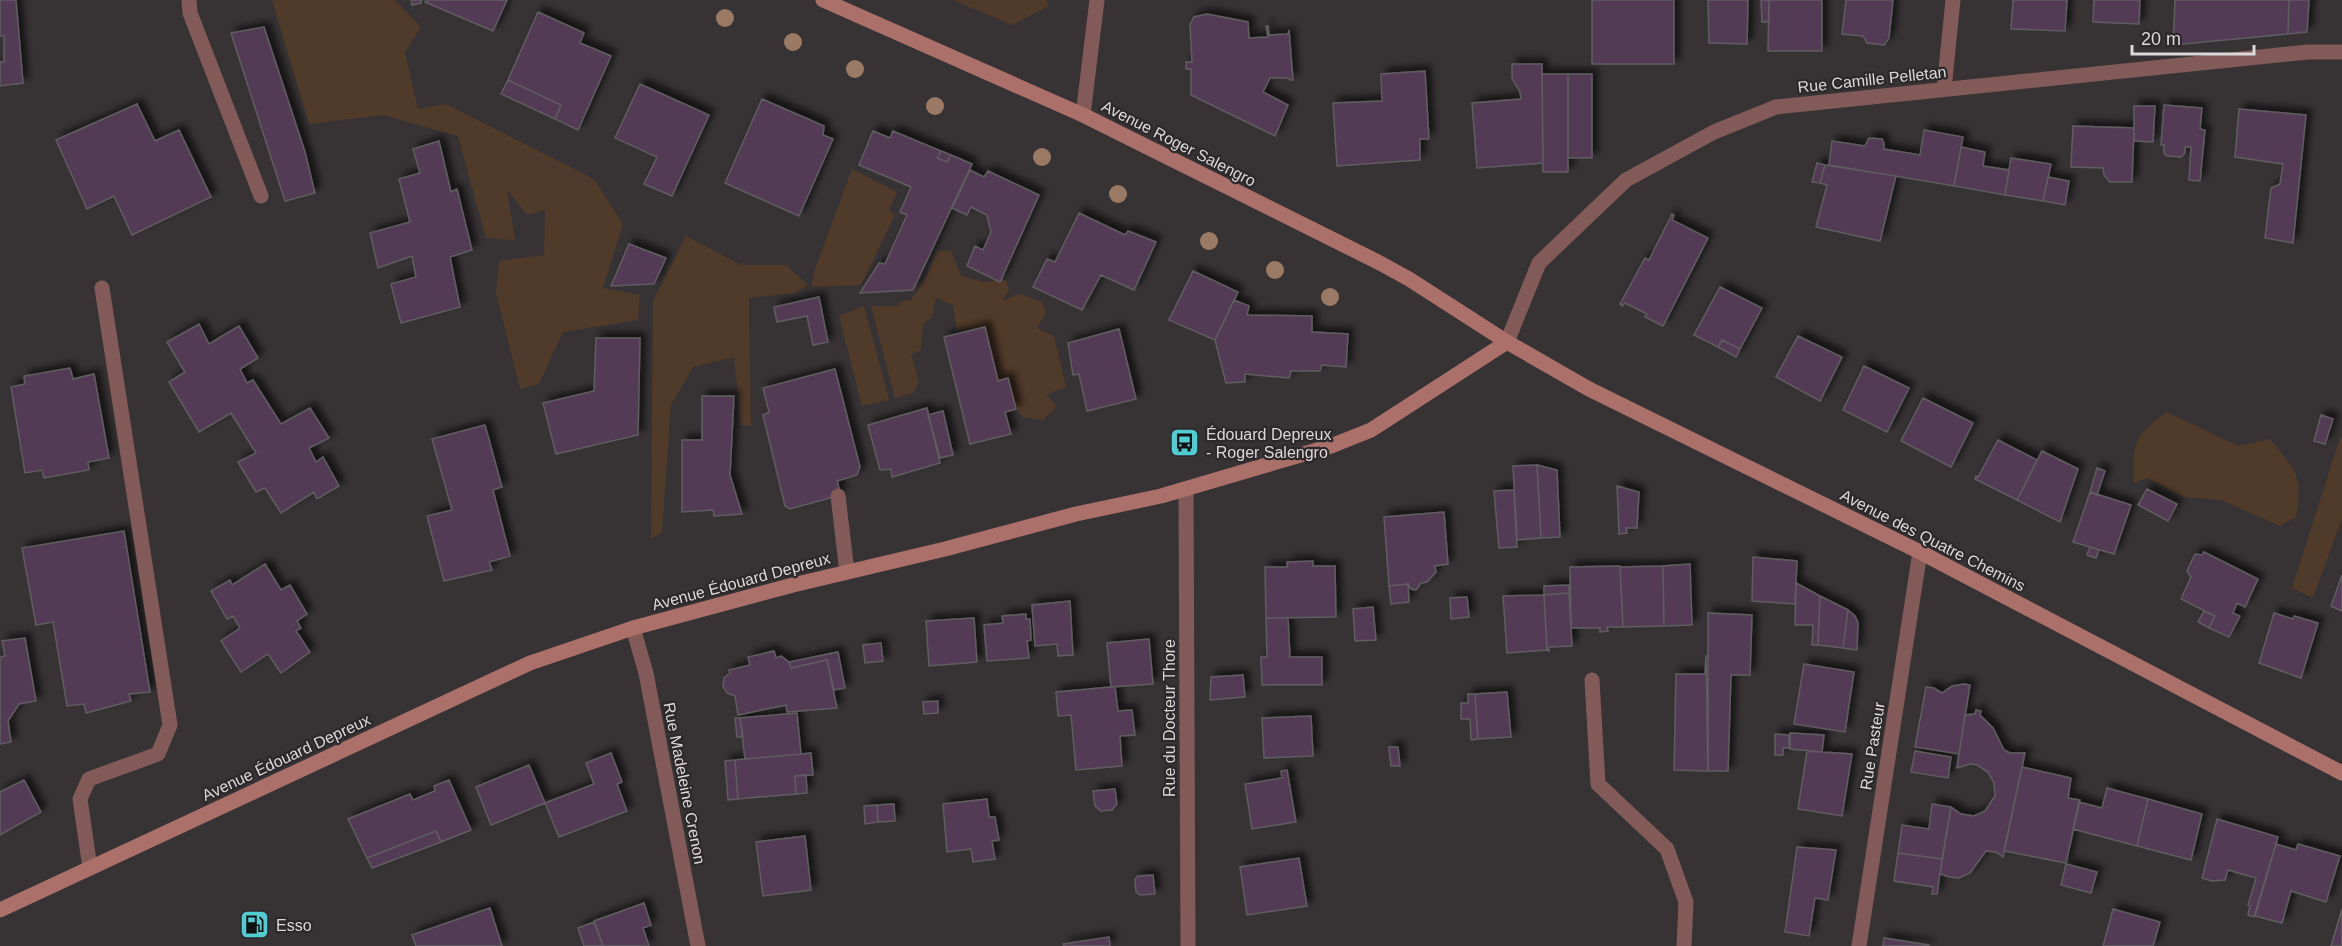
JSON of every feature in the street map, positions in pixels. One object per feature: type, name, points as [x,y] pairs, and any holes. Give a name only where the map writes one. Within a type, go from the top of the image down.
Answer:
[{"type":"main road","name":"Avenue Roger Salengro","points":[[823,0],[1083,115],[1378,262],[1507,342]]},
{"type":"main road","name":"Avenue Édouard Depreux","points":[[0,910],[530,663],[633,628],[1076,514],[1186,489],[1331,446],[1371,430],[1507,342]]},
{"type":"main road","name":"Avenue des Quatre Chemins","points":[[1507,342],[1589,389],[1920,552],[2342,773]]},
{"type":"street","points":[[189,0],[190,13],[261,196]]},
{"type":"street","points":[[1083,115],[1097,0]]},
{"type":"street","points":[[1944,89],[1953,0]]},
{"type":"street","name":"Rue Camille Pelletan","points":[[1507,342],[1539,263],[1626,180],[1714,132],[1776,107],[2308,52],[2342,52]]},
{"type":"street","points":[[90,868],[80,799],[89,779],[158,754],[170,725],[102,288]]},
{"type":"street","name":"Rue du Docteur Thore","points":[[1186,489],[1188,946]]},
{"type":"street","points":[[838,496],[847,572]]},
{"type":"street","name":"Rue Pasteur","points":[[1859,946],[1920,552]]},
{"type":"street","name":"Rue Madeleine Crenon","points":[[633,628],[646,673],[698,946]]},
{"type":"street","points":[[1592,680],[1598,784],[1667,849],[1686,902],[1684,946]]},
{"type":"shaded area","points":[[272,0],[395,0],[421,27],[405,53],[418,109],[446,104],[594,179],[623,224],[603,288],[640,295],[638,320],[563,332],[539,384],[520,389],[496,293],[499,261],[544,255],[545,210],[527,215],[507,190],[515,240],[486,238],[458,136],[383,115],[309,124]]},
{"type":"shaded area","points":[[953,0],[1046,0],[1049,6],[1012,25]]},
{"type":"shaded area","points":[[852,169],[897,192],[889,210],[895,215],[861,285],[811,287],[815,269]]},
{"type":"shaded area","points":[[686,236],[741,265],[786,265],[808,285],[795,293],[749,298],[751,426],[741,425],[734,357],[693,367],[671,405],[662,532],[651,539],[653,301]]},
{"type":"shaded area","points":[[937,251],[951,251],[961,276],[983,282],[1006,280],[1009,290],[1002,301],[1020,294],[1042,302],[1046,313],[1037,328],[1054,336],[1066,387],[1046,395],[1057,406],[1043,420],[1023,417],[1003,393],[989,381],[984,327],[957,330],[953,305],[936,298],[932,317],[923,324],[921,350],[911,354],[919,382],[913,393],[895,398],[871,306],[898,306],[899,302],[911,300],[925,280]]},
{"type":"shaded area","points":[[864,306],[889,400],[862,406],[839,316]]},
{"type":"shaded area","points":[[2167,412],[2238,446],[2270,439],[2291,466],[2298,482],[2296,517],[2280,526],[2221,500],[2184,497],[2147,478],[2134,483],[2134,458],[2137,442],[2147,428]]},
{"type":"shaded area","points":[[2340,438],[2342,438],[2342,518],[2313,598],[2292,588]]},
{"type":"building","points":[[0,0],[16,0],[23,83],[0,86],[0,62],[4,62],[4,36],[0,36]]},
{"type":"building","points":[[411,0],[422,0],[421,3],[412,5]]},
{"type":"building","points":[[426,0],[507,0],[493,31],[425,2]]},
{"type":"building","points":[[1592,0],[1674,0],[1674,64],[1592,64]]},
{"type":"building","points":[[1708,0],[1748,0],[1747,44],[1709,43]]},
{"type":"building","points":[[1761,0],[1769,0],[1769,22],[1762,22]]},
{"type":"building","points":[[1769,0],[1822,0],[1822,51],[1768,51]]},
{"type":"building","points":[[1846,0],[1893,0],[1889,38],[1884,45],[1867,43],[1863,36],[1842,34]]},
{"type":"building","points":[[2013,0],[2067,0],[2065,31],[2011,29]]},
{"type":"building","points":[[2094,0],[2140,0],[2139,24],[2093,22]]},
{"type":"building","points":[[2175,0],[2289,0],[2288,34],[2173,45]]},
{"type":"building","points":[[2289,0],[2309,0],[2307,32],[2288,34]]},
{"type":"building","points":[[538,12],[584,33],[580,43],[611,56],[578,130],[555,119],[561,105],[508,80]]},
{"type":"building","points":[[1207,14],[1248,22],[1249,38],[1268,37],[1266,26],[1268,26],[1269,35],[1288,34],[1289,30],[1293,80],[1270,78],[1263,92],[1288,105],[1275,136],[1191,95],[1191,69],[1186,69],[1186,62],[1192,62],[1190,25],[1194,17]]},
{"type":"building","points":[[264,27],[305,152],[315,193],[285,201],[231,33]]},
{"type":"building","points":[[1512,64],[1542,64],[1543,163],[1477,168],[1472,103],[1521,99],[1520,92],[1512,78]]},
{"type":"building","points":[[1425,71],[1429,139],[1420,139],[1420,160],[1337,166],[1333,103],[1382,101],[1381,74]]},
{"type":"building","points":[[1542,74],[1568,74],[1568,172],[1543,172]]},
{"type":"building","points":[[1568,74],[1592,74],[1592,158],[1568,158]]},
{"type":"building","points":[[508,80],[561,105],[555,119],[501,94]]},
{"type":"building","points":[[640,84],[709,115],[672,196],[644,184],[657,157],[615,138]]},
{"type":"building","points":[[762,99],[824,126],[823,135],[833,139],[799,216],[725,183]]},
{"type":"building","points":[[137,104],[155,141],[179,130],[211,197],[132,235],[114,196],[87,209],[56,140]]},
{"type":"building","points":[[2164,105],[2202,108],[2200,129],[2205,130],[2200,181],[2189,180],[2191,147],[2185,147],[2185,153],[2181,157],[2167,156],[2164,153],[2164,145],[2161,145]]},
{"type":"building","points":[[2134,106],[2155,106],[2153,142],[2134,141]]},
{"type":"building","points":[[2239,109],[2306,115],[2293,243],[2265,238],[2271,188],[2280,184],[2283,164],[2235,157]]},
{"type":"building","points":[[2073,126],[2134,128],[2132,182],[2110,182],[2104,175],[2103,168],[2071,167]]},
{"type":"building","points":[[1924,130],[1963,137],[1954,186],[1829,165],[1832,141],[1865,146],[1869,138],[1882,139],[1884,149],[1920,155]]},
{"type":"building","points":[[873,131],[890,138],[893,131],[941,151],[937,158],[947,162],[951,155],[972,164],[913,290],[860,293],[879,263],[885,264],[907,215],[900,212],[911,187],[859,165]]},
{"type":"building","points":[[439,141],[451,192],[457,189],[472,250],[450,257],[460,307],[401,323],[391,284],[416,277],[412,256],[378,268],[370,233],[410,222],[399,179],[420,173],[413,149]]},
{"type":"building","points":[[1961,147],[1985,152],[1983,166],[2009,170],[2005,195],[1954,186]]},
{"type":"building","points":[[941,151],[951,155],[947,162],[937,158]]},
{"type":"building","points":[[2011,158],[2051,164],[2043,201],[2005,195]]},
{"type":"building","points":[[1817,163],[1825,165],[1820,183],[1812,182]]},
{"type":"building","points":[[1825,165],[1896,176],[1880,241],[1816,227],[1827,185],[1820,183]]},
{"type":"building","points":[[970,170],[984,177],[988,171],[1039,195],[1000,282],[967,266],[975,246],[983,250],[991,232],[987,215],[971,207],[967,215],[952,208]]},
{"type":"building","points":[[2048,177],[2069,181],[2065,205],[2043,201]]},
{"type":"building","points":[[1079,213],[1125,235],[1128,231],[1156,242],[1134,290],[1101,275],[1082,310],[1033,287],[1047,259],[1055,262]]},
{"type":"building","points":[[1672,214],[1674,215],[1672,220],[1708,238],[1663,326],[1645,317],[1647,314],[1625,303],[1622,306],[1620,304],[1645,258],[1649,260]]},
{"type":"building","points":[[629,244],[666,258],[654,284],[611,286]]},
{"type":"building","points":[[1193,271],[1238,292],[1215,340],[1169,320]]},
{"type":"building","points":[[1720,287],[1762,308],[1740,349],[1722,340],[1718,347],[1694,335]]},
{"type":"building","points":[[819,297],[828,342],[813,345],[807,316],[777,322],[774,307]]},
{"type":"building","points":[[1234,300],[1249,306],[1247,315],[1312,316],[1312,332],[1348,334],[1346,367],[1322,365],[1320,371],[1291,371],[1289,378],[1245,374],[1245,382],[1226,383],[1215,340]]},
{"type":"building","points":[[199,324],[209,344],[239,326],[258,358],[240,369],[247,383],[253,380],[281,424],[310,408],[329,438],[309,448],[316,462],[323,457],[339,486],[317,499],[314,492],[281,513],[265,488],[256,492],[238,462],[256,453],[231,413],[199,432],[169,382],[185,372],[167,342]]},
{"type":"building","points":[[985,327],[998,381],[1008,378],[1016,409],[1005,412],[1011,434],[970,444],[944,337]]},
{"type":"building","points":[[1119,329],[1136,399],[1087,411],[1079,374],[1073,375],[1068,343]]},
{"type":"building","points":[[1798,336],[1842,357],[1820,401],[1776,377]]},
{"type":"building","points":[[596,338],[640,338],[638,435],[556,454],[543,403],[594,391]]},
{"type":"building","points":[[1722,340],[1740,349],[1736,357],[1718,347]]},
{"type":"building","points":[[1864,366],[1909,388],[1887,432],[1843,410]]},
{"type":"building","points":[[70,368],[73,379],[94,374],[109,458],[88,462],[89,470],[44,478],[42,470],[25,473],[11,387],[25,384],[24,376]]},
{"type":"building","points":[[835,369],[860,467],[857,475],[837,481],[841,495],[790,509],[785,506],[763,415],[769,412],[763,388]]},
{"type":"building","points":[[702,396],[734,396],[730,475],[742,514],[714,516],[713,510],[682,512],[682,440],[702,440]]},
{"type":"building","points":[[1923,398],[1973,423],[1951,467],[1901,441]]},
{"type":"building","points":[[927,408],[940,463],[892,477],[891,469],[880,470],[868,425]]},
{"type":"building","points":[[943,411],[953,455],[940,458],[928,415]]},
{"type":"building","points":[[2321,415],[2333,419],[2325,444],[2314,441]]},
{"type":"building","points":[[485,425],[502,487],[493,490],[510,556],[489,562],[492,570],[444,581],[427,516],[452,510],[432,439]]},
{"type":"building","points":[[1998,440],[2037,460],[2017,500],[1975,479]]},
{"type":"building","points":[[2042,451],[2078,469],[2060,522],[2017,500]]},
{"type":"building","points":[[1537,465],[1557,470],[1560,537],[1541,538]]},
{"type":"building","points":[[1537,465],[1541,538],[1517,540],[1513,466]]},
{"type":"building","points":[[2097,468],[2105,471],[2097,495],[2090,492]]},
{"type":"building","points":[[1617,486],[1639,492],[1637,528],[1626,528],[1627,533],[1619,534]]},
{"type":"building","points":[[2147,489],[2177,504],[2168,521],[2138,505]]},
{"type":"building","points":[[1514,490],[1517,547],[1499,548],[1494,491]]},
{"type":"building","points":[[2090,492],[2131,505],[2114,554],[2073,542]]},
{"type":"building","points":[[1444,512],[1448,564],[1435,566],[1436,572],[1427,582],[1421,583],[1416,590],[1411,589],[1408,584],[1389,586],[1384,517]]},
{"type":"building","points":[[124,531],[150,692],[129,694],[131,701],[86,713],[84,704],[67,706],[53,622],[36,625],[22,548]]},
{"type":"building","points":[[2090,547],[2099,550],[2096,558],[2087,555]]},
{"type":"building","points":[[2204,552],[2258,579],[2245,607],[2237,603],[2233,613],[2240,616],[2229,637],[2209,628],[2215,616],[2181,599],[2191,577],[2187,571],[2195,554],[2202,555]]},
{"type":"building","points":[[1753,557],[1797,561],[1795,604],[1752,601]]},
{"type":"building","points":[[1313,561],[1313,566],[1335,566],[1336,617],[1266,618],[1265,567],[1287,567],[1287,562]]},
{"type":"building","points":[[265,564],[281,590],[290,585],[307,614],[297,621],[301,628],[296,631],[310,652],[281,673],[268,654],[241,672],[221,641],[240,628],[233,616],[227,619],[211,591],[230,580],[232,585]]},
{"type":"building","points":[[1690,564],[1692,625],[1664,626],[1663,566]]},
{"type":"building","points":[[1620,566],[1623,627],[1607,627],[1608,631],[1600,632],[1600,628],[1571,628],[1570,567]]},
{"type":"building","points":[[1663,566],[1664,626],[1623,627],[1620,567]]},
{"type":"building","points":[[2342,575],[2342,611],[2331,606]]},
{"type":"building","points":[[1796,583],[1820,596],[1818,645],[1812,645],[1813,625],[1795,625]]},
{"type":"building","points":[[1408,584],[1409,602],[1391,604],[1389,586]]},
{"type":"building","points":[[1569,585],[1569,593],[1544,595],[1544,586]]},
{"type":"building","points":[[1569,593],[1572,646],[1549,647],[1549,651],[1547,650],[1544,595]]},
{"type":"building","points":[[1544,595],[1547,650],[1507,653],[1503,596]]},
{"type":"building","points":[[1820,596],[1848,610],[1843,648],[1818,645]]},
{"type":"building","points":[[1467,597],[1469,617],[1451,619],[1450,598]]},
{"type":"building","points":[[1070,601],[1073,655],[1058,656],[1057,644],[1035,646],[1032,605]]},
{"type":"building","points":[[1373,607],[1376,640],[1355,641],[1353,609]]},
{"type":"building","points":[[1848,610],[1855,616],[1858,623],[1857,650],[1843,648]]},
{"type":"building","points":[[2204,611],[2215,616],[2209,628],[2198,622]]},
{"type":"building","points":[[1708,613],[1752,615],[1750,675],[1731,675],[1728,771],[1708,771]]},
{"type":"building","points":[[2274,613],[2318,623],[2301,678],[2259,663]]},
{"type":"building","points":[[1026,614],[1026,619],[1030,619],[1031,640],[1027,641],[1029,658],[987,661],[984,625],[1003,623],[1002,616]]},
{"type":"building","points":[[974,618],[977,662],[929,666],[926,621]]},
{"type":"building","points":[[1266,618],[1288,618],[1290,657],[1322,657],[1322,685],[1262,685],[1261,657],[1267,657]]},
{"type":"building","points":[[25,638],[36,701],[19,704],[8,721],[11,742],[0,744],[0,657],[5,656],[2,641]]},
{"type":"building","points":[[1149,639],[1153,684],[1111,687],[1107,643]]},
{"type":"building","points":[[881,643],[883,661],[865,663],[863,645]]},
{"type":"building","points":[[774,651],[776,658],[781,656],[789,662],[791,668],[827,660],[837,708],[787,712],[786,705],[738,715],[735,696],[727,693],[723,686],[724,678],[730,673],[729,670],[750,665],[748,657]]},
{"type":"building","points":[[838,652],[845,688],[834,690],[827,660],[791,668],[789,662]]},
{"type":"building","points":[[1706,655],[1708,771],[1674,770],[1676,674],[1705,674]]},
{"type":"building","points":[[1804,664],[1854,672],[1845,732],[1794,724]]},
{"type":"building","points":[[1243,675],[1245,697],[1210,700],[1211,677]]},
{"type":"building","points":[[1970,685],[1959,754],[1915,747],[1926,687],[1934,688],[1942,693],[1952,686]]},
{"type":"building","points":[[1115,687],[1118,711],[1132,710],[1135,735],[1120,736],[1122,766],[1076,770],[1071,715],[1058,716],[1056,692]]},
{"type":"building","points":[[1507,692],[1511,737],[1478,739],[1475,694]]},
{"type":"building","points":[[1468,694],[1475,694],[1478,739],[1471,740],[1470,719],[1461,719],[1461,703],[1468,703]]},
{"type":"building","points":[[938,701],[938,713],[924,714],[923,702]]},
{"type":"building","points":[[1976,710],[1981,711],[1980,715],[1993,728],[2004,750],[2010,753],[2025,753],[2003,857],[1996,852],[1986,851],[1970,873],[1959,878],[1950,877],[1940,874],[1951,807],[1961,814],[1974,816],[1985,811],[1995,796],[1994,783],[1988,772],[1977,765],[1970,764],[1957,768],[1965,715],[1975,714]]},
{"type":"building","points":[[797,713],[801,754],[745,759],[740,718]]},
{"type":"building","points":[[1311,716],[1313,756],[1264,758],[1262,718]]},
{"type":"building","points":[[735,718],[740,718],[743,737],[737,737]]},
{"type":"building","points":[[1790,733],[1824,735],[1822,752],[1790,749]]},
{"type":"building","points":[[1775,734],[1789,735],[1789,748],[1783,748],[1783,755],[1775,755]]},
{"type":"building","points":[[1389,747],[1398,747],[1400,766],[1391,766]]},
{"type":"building","points":[[1807,751],[1852,754],[1842,816],[1798,809]]},
{"type":"building","points":[[1915,751],[1951,757],[1948,778],[1911,772]]},
{"type":"building","points":[[611,753],[622,782],[617,784],[627,811],[559,837],[545,803],[594,784],[586,763]]},
{"type":"building","points":[[811,753],[813,775],[795,776],[796,794],[738,799],[735,760]]},
{"type":"building","points":[[735,760],[738,799],[728,800],[725,761]]},
{"type":"building","points":[[529,765],[545,803],[491,825],[476,787]]},
{"type":"building","points":[[2022,767],[2071,778],[2068,798],[2080,800],[2066,863],[2004,851]]},
{"type":"building","points":[[1287,770],[1296,822],[1252,829],[1245,784],[1282,778],[1281,771]]},
{"type":"building","points":[[806,775],[807,793],[796,794],[795,776]]},
{"type":"building","points":[[24,780],[41,812],[0,835],[0,792]]},
{"type":"building","points":[[449,780],[471,830],[441,842],[436,831],[367,858],[348,819],[410,794],[413,800],[435,791],[434,786]]},
{"type":"building","points":[[2107,788],[2148,799],[2137,846],[2073,829],[2079,802],[2102,808]]},
{"type":"building","points":[[1115,789],[1117,804],[1112,810],[1101,811],[1095,806],[1093,791]]},
{"type":"building","points":[[987,799],[989,817],[995,817],[999,840],[992,841],[995,859],[973,862],[971,849],[947,852],[943,804]]},
{"type":"building","points":[[2148,799],[2202,814],[2191,860],[2137,846]]},
{"type":"building","points":[[894,804],[895,821],[878,822],[877,805]]},
{"type":"building","points":[[1932,804],[1951,807],[1942,859],[1898,853],[1902,825],[1929,829]]},
{"type":"building","points":[[877,805],[878,822],[865,824],[864,806]]},
{"type":"building","points":[[2217,819],[2278,837],[2254,917],[2248,915],[2250,906],[2248,905],[2256,878],[2228,870],[2225,880],[2212,881],[2202,878]]},
{"type":"building","points":[[436,831],[441,842],[372,868],[367,858]]},
{"type":"building","points":[[805,836],[811,890],[763,896],[756,842]]},
{"type":"building","points":[[2276,844],[2296,850],[2298,844],[2340,856],[2326,902],[2291,891],[2282,923],[2255,916]]},
{"type":"building","points":[[1797,847],[1836,850],[1828,900],[1815,898],[1809,936],[1785,932]]},
{"type":"building","points":[[1898,853],[1942,859],[1937,894],[1932,894],[1933,887],[1894,881]]},
{"type":"building","points":[[1299,858],[1307,906],[1247,915],[1240,867]]},
{"type":"building","points":[[2066,864],[2097,872],[2091,893],[2061,885]]},
{"type":"building","points":[[1153,875],[1155,894],[1140,895],[1136,892],[1135,879],[1138,876]]},
{"type":"building","points":[[644,903],[651,925],[643,928],[649,946],[603,946],[594,921]]},
{"type":"building","points":[[490,908],[502,946],[416,946],[412,935]]},
{"type":"building","points":[[2113,909],[2160,922],[2153,946],[2103,946]]},
{"type":"building","points":[[2342,909],[2342,946],[2331,946]]},
{"type":"building","points":[[594,922],[603,946],[584,946],[578,928]]},
{"type":"building","points":[[1109,937],[1110,946],[1064,946],[1063,944]]},
{"type":"building","points":[[1884,938],[1929,945],[1883,946]]},
{"type":"place","name":"Édouard Depreux - Roger Salengro","points":[[1185,443]]},
{"type":"place","name":"Esso","points":[[255,925]]}]
